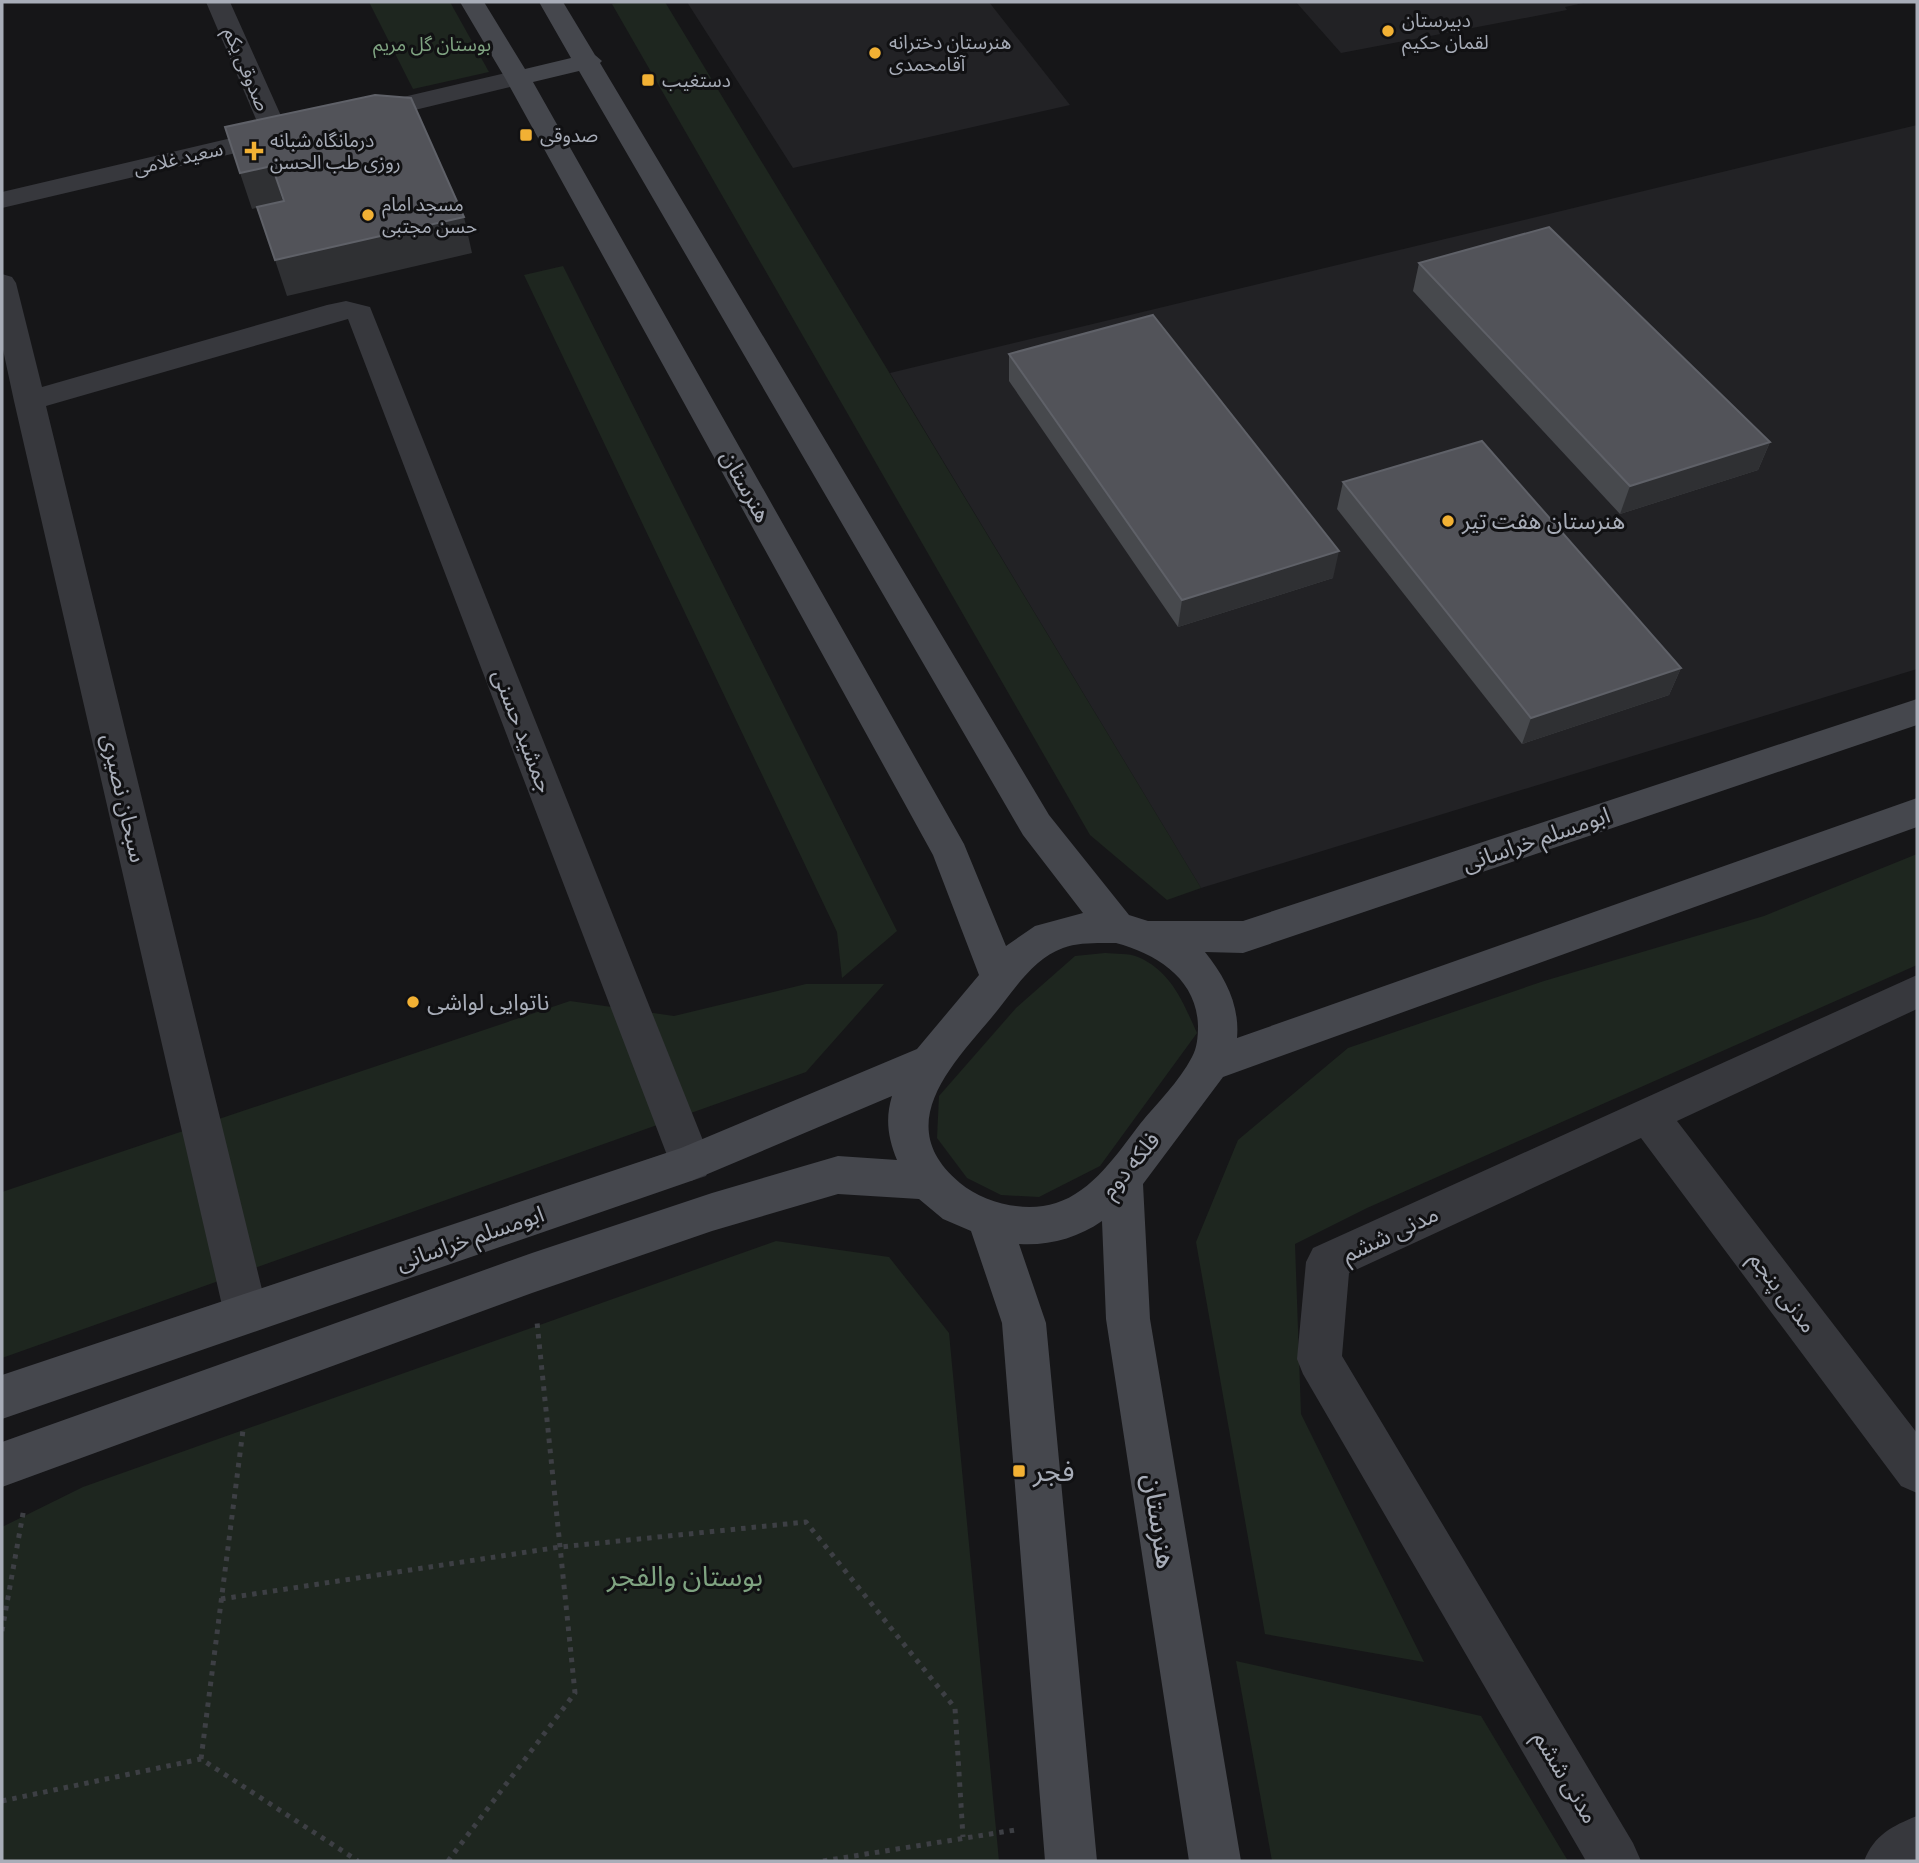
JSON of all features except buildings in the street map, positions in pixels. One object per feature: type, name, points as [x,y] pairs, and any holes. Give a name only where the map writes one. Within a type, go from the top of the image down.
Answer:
[{"type":"main road","name":"هنرستان","points":[[472,2],[519,78],[951,854],[1000,979]]},
{"type":"main road","points":[[551,2],[589,61],[1036,825],[1133,932]]},
{"type":"main road","points":[[519,78],[589,61]]},
{"type":"main road","name":"ابومسلم خراسانی","points":[[1133,932],[1243,937],[1917,712]]},
{"type":"main road","points":[[1209,1065],[1917,812]]},
{"type":"main road","name":"فلکه دوم","points":[[1081,928],[1133,932],[1180,953],[1202,977],[1216,1005],[1219,1035],[1209,1065],[1122,1179],[1098,1203],[1065,1220],[1027,1226],[989,1220],[955,1204],[928,1181],[912,1151],[907,1119],[914,1088],[931,1060],[1021,954],[1049,937],[1081,928]]},
{"type":"main road","name":"ابومسلم خراسانی","points":[[2,1397],[691,1163],[931,1060]]},
{"type":"main road","points":[[18,1459],[532,1273],[712,1212],[838,1175],[928,1181]]},
{"type":"main road","name":"هنرستان","points":[[1122,1179],[1128,1319],[1215,1861]]},
{"type":"main road","points":[[989,1220],[1024,1323],[1069,1842]]},
{"type":"street","name":"صدوقی یکم","points":[[218,2],[276,135]]},
{"type":"street","points":[[343,119],[519,78]]},
{"type":"street","name":"سعید غلامی","points":[[2,200],[303,129]]},
{"type":"street","name":"سبحان نصیری","points":[[2,283],[246,1314]]},
{"type":"street","name":"جمشید حسنی","points":[[29,401],[346,310],[360,313],[691,1163]]},
{"type":"street","name":"مدنی ششم","points":[[1615,1861],[1319,1359],[1328,1262],[1917,991]]},
{"type":"street","name":"مدنی پنجم","points":[[1648,1115],[1917,1470]]},
{"type":"street","points":[[1890,1861],[1917,1842]]},
{"type":"path","points":[[448,1861],[575,1693],[532,1273]]},
{"type":"path","points":[[201,1759],[251,1374]]},
{"type":"path","points":[[2,1631],[18,1459]]},
{"type":"path","points":[[221,1599],[560,1547],[806,1522],[955,1708],[963,1837]]},
{"type":"path","points":[[2,1801],[201,1759],[358,1861]]},
{"type":"path","points":[[823,1861],[963,1837],[1069,1842]]},
{"type":"shaded area","name":"هنرستان دخترانه آقامحمدی","points":[[687,2],[989,2],[1070,105],[793,168]]},
{"type":"shaded area","name":"دبیرستان لقمان حکیم","points":[[1296,2],[1588,2],[1565,7],[1567,10],[1341,53]]},
{"type":"shaded area","name":"هنرستان هفت تیر","points":[[1917,125],[1917,669],[1201,888],[890,373]]},
{"type":"green space","name":"بوستان گل مریم","points":[[369,2],[450,2],[489,72],[413,89]]},
{"type":"green space","points":[[665,2],[1201,888],[1167,900],[1090,835],[612,4]]},
{"type":"green space","points":[[563,266],[897,931],[842,978],[837,932],[524,275]]},
{"type":"green space","points":[[1917,854],[1917,965],[1367,1208],[1295,1244],[1301,1414],[1424,1662],[1265,1634],[1196,1242],[1238,1140],[1348,1048],[1544,981],[1764,916]]},
{"type":"green space","points":[[1105,953],[1134,956],[1159,970],[1175,989],[1197,1033],[1100,1166],[1039,1197],[1001,1195],[967,1178],[937,1138],[939,1096],[1016,1008],[1075,956]]},
{"type":"green space","points":[[806,984],[884,984],[806,1072],[2,1358],[2,1192],[570,1001],[674,1016]]},
{"type":"green space","name":"بوستان والفجر","points":[[776,1241],[889,1257],[949,1333],[999,1861],[2,1861],[2,1527],[83,1487]]},
{"type":"green space","points":[[1236,1661],[1481,1716],[1568,1861],[1272,1861]]},
{"type":"place","name":"دبیرستان لقمان حکیم","points":[[1388,31]]},
{"type":"place","name":"هنرستان دخترانه آقامحمدی","points":[[875,53]]},
{"type":"place","name":"دستغیب","points":[[648,80]]},
{"type":"place","name":"صدوقی","points":[[526,135]]},
{"type":"place","name":"درمانگاه شبانه روزی طب الحسن","points":[[254,151]]},
{"type":"place","name":"مسجد امام حسن مجتبی","points":[[368,215]]},
{"type":"place","name":"هنرستان هفت تیر","points":[[1448,521]]},
{"type":"place","name":"ناتوایی لواشی","points":[[413,1002]]},
{"type":"place","name":"فجر","points":[[1019,1471]]}]
